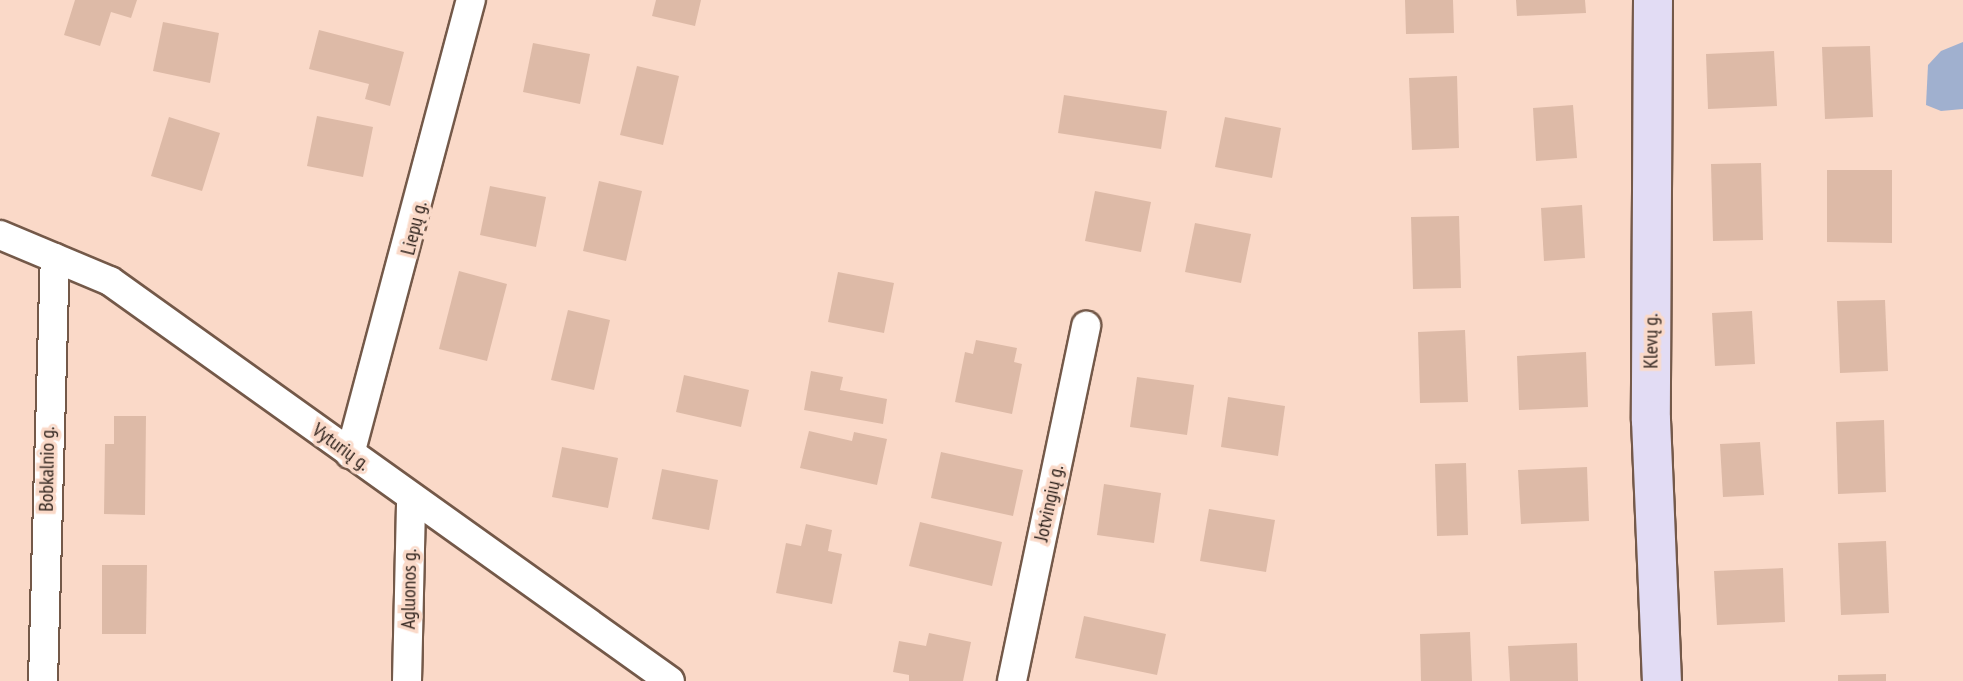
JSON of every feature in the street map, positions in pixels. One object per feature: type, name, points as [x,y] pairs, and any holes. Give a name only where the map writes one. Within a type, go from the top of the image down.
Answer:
[{"type":"main road","name":"Klevų g.","points":[[1653,0],[1651,420],[1662,681]]},
{"type":"street","name":"Liepų g.","points":[[350,454],[471,0]]},
{"type":"street","name":"Vyturių g.","points":[[0,235],[110,281],[670,681]]},
{"type":"street","name":"Bobkalnio g.","points":[[43,681],[55,258]]},
{"type":"street","name":"Jotvingių g.","points":[[1012,681],[1086,326]]},
{"type":"street","name":"Agluonos g.","points":[[407,681],[411,498]]},
{"type":"water","points":[[1963,42],[1963,109],[1941,111],[1926,105],[1928,65],[1941,51]]},
{"type":"building","points":[[75,0],[137,0],[131,18],[111,12],[100,46],[64,35]]},
{"type":"building","points":[[656,0],[701,0],[695,26],[652,16]]},
{"type":"building","points":[[1405,0],[1453,0],[1454,33],[1406,34]]},
{"type":"building","points":[[1516,0],[1585,0],[1586,13],[1517,16]]},
{"type":"building","points":[[163,22],[219,33],[210,83],[153,71]]},
{"type":"building","points":[[319,30],[404,52],[390,106],[365,99],[369,84],[309,69]]},
{"type":"building","points":[[533,43],[590,54],[580,104],[523,92]]},
{"type":"building","points":[[1870,46],[1873,117],[1825,119],[1822,47]]},
{"type":"building","points":[[1774,51],[1777,106],[1708,109],[1706,54]]},
{"type":"building","points":[[637,66],[679,76],[663,145],[620,135]]},
{"type":"building","points":[[1457,76],[1459,148],[1412,150],[1409,78]]},
{"type":"building","points":[[1064,95],[1167,111],[1161,149],[1058,133]]},
{"type":"building","points":[[1573,105],[1577,158],[1536,161],[1533,108]]},
{"type":"building","points":[[317,116],[373,127],[363,177],[307,166]]},
{"type":"building","points":[[169,117],[220,133],[202,191],[151,176]]},
{"type":"building","points":[[1225,117],[1281,128],[1272,178],[1215,167]]},
{"type":"building","points":[[1761,163],[1763,240],[1713,241],[1711,164]]},
{"type":"building","points":[[1827,170],[1892,170],[1892,243],[1827,242]]},
{"type":"building","points":[[599,181],[642,191],[626,261],[583,251]]},
{"type":"building","points":[[490,186],[546,197],[536,247],[480,235]]},
{"type":"building","points":[[1095,191],[1151,202],[1141,252],[1085,241]]},
{"type":"building","points":[[1582,205],[1585,258],[1544,261],[1541,208]]},
{"type":"building","points":[[1459,216],[1461,288],[1413,289],[1411,217]]},
{"type":"building","points":[[1195,223],[1251,234],[1241,283],[1185,272]]},
{"type":"building","points":[[459,271],[507,284],[487,361],[439,349]]},
{"type":"building","points":[[838,272],[894,283],[884,333],[828,322]]},
{"type":"building","points":[[1885,300],[1888,371],[1840,373],[1837,301]]},
{"type":"building","points":[[568,310],[610,320],[594,390],[551,380]]},
{"type":"building","points":[[1752,311],[1755,364],[1715,366],[1712,313]]},
{"type":"building","points":[[1465,330],[1468,402],[1420,403],[1418,332]]},
{"type":"building","points":[[976,340],[1017,348],[1014,362],[1022,364],[1012,414],[955,402],[965,352],[973,354]]},
{"type":"building","points":[[1586,352],[1588,407],[1519,410],[1517,356]]},
{"type":"building","points":[[811,371],[843,377],[840,390],[887,399],[883,424],[804,410]]},
{"type":"building","points":[[684,375],[749,390],[741,427],[676,412]]},
{"type":"building","points":[[1137,377],[1194,385],[1187,435],[1130,427]]},
{"type":"building","points":[[1228,397],[1285,406],[1278,456],[1221,447]]},
{"type":"building","points":[[114,416],[146,416],[145,515],[104,514],[105,444],[114,444]]},
{"type":"building","points":[[1884,420],[1886,492],[1838,494],[1836,422]]},
{"type":"building","points":[[809,431],[852,441],[854,432],[887,439],[877,485],[800,468]]},
{"type":"building","points":[[1760,442],[1764,495],[1723,497],[1720,444]]},
{"type":"building","points":[[562,447],[618,458],[608,508],[552,497]]},
{"type":"building","points":[[941,452],[1023,470],[1013,516],[931,498]]},
{"type":"building","points":[[1466,463],[1468,535],[1437,536],[1435,464]]},
{"type":"building","points":[[1587,467],[1589,521],[1521,524],[1518,470]]},
{"type":"building","points":[[662,469],[718,480],[709,530],[652,519]]},
{"type":"building","points":[[1104,484],[1161,493],[1154,543],[1097,535]]},
{"type":"building","points":[[1209,509],[1275,520],[1266,572],[1200,561]]},
{"type":"building","points":[[920,522],[1002,542],[992,586],[909,566]]},
{"type":"building","points":[[806,524],[832,530],[828,551],[842,554],[832,604],[776,593],[786,543],[801,546]]},
{"type":"building","points":[[1886,541],[1889,613],[1841,615],[1838,543]]},
{"type":"building","points":[[102,565],[147,565],[146,634],[102,634]]},
{"type":"building","points":[[1783,568],[1785,622],[1717,625],[1714,571]]},
{"type":"building","points":[[1084,616],[1166,634],[1157,675],[1075,658]]},
{"type":"building","points":[[1470,632],[1472,681],[1421,681],[1420,634]]},
{"type":"building","points":[[929,633],[971,642],[963,681],[909,681],[909,675],[893,672],[899,641],[926,646]]},
{"type":"building","points":[[1577,643],[1578,681],[1510,681],[1508,646]]},
{"type":"building","points":[[1886,674],[1886,681],[1838,681],[1838,675]]}]
